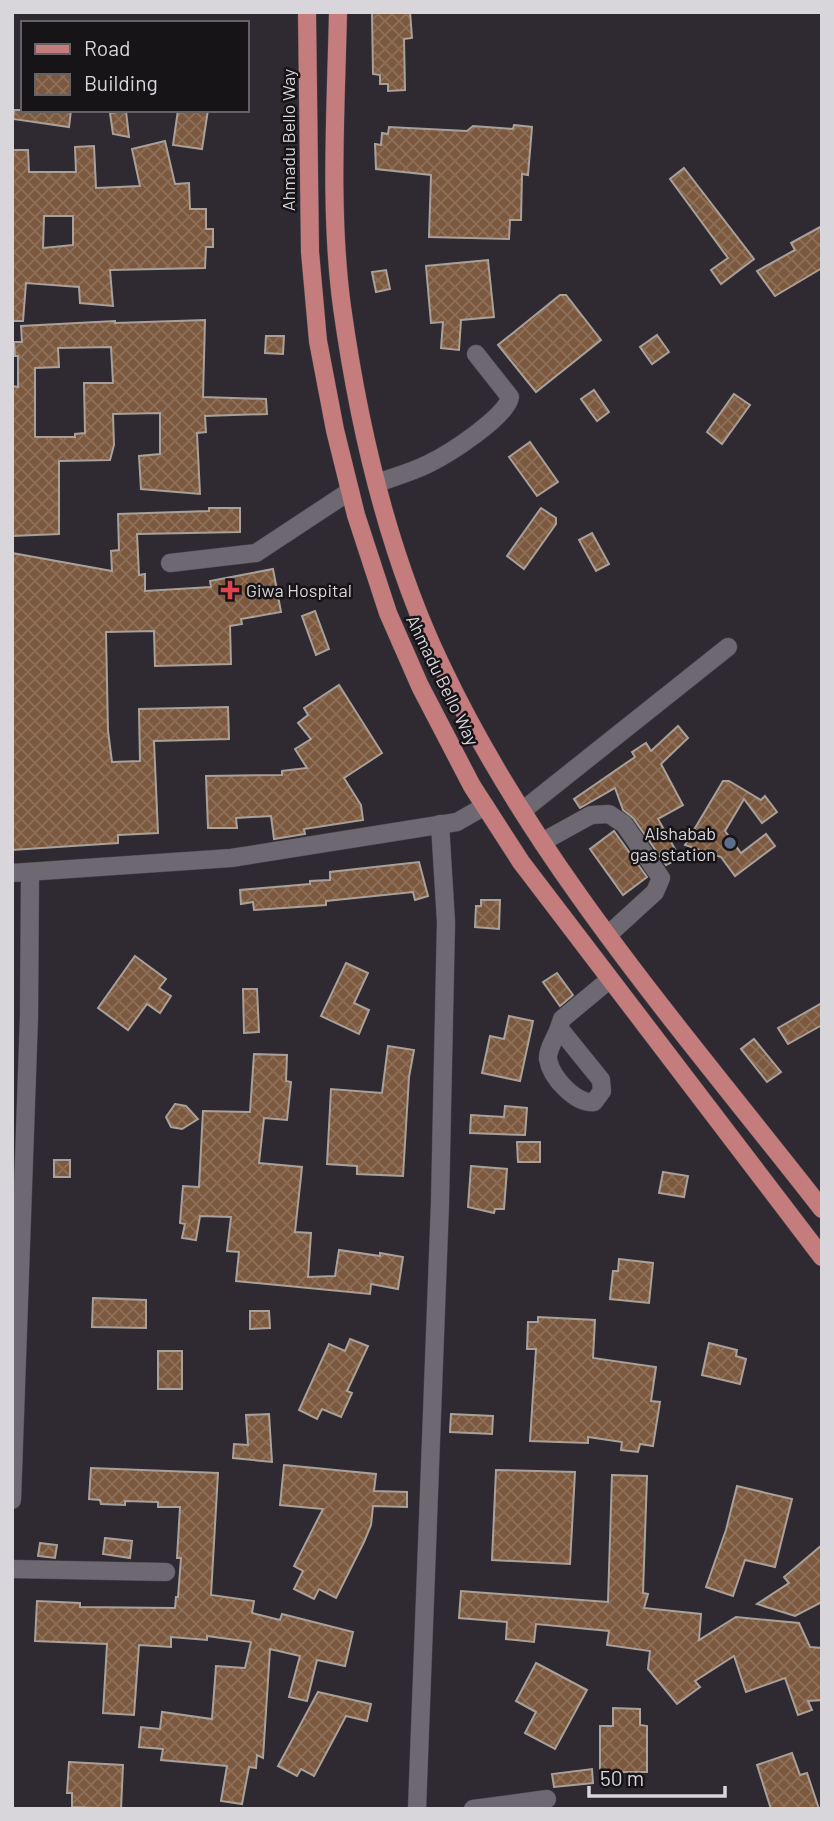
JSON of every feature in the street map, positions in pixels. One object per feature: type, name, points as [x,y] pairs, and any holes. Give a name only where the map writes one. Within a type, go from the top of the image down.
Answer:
[{"type":"main road","name":"Ahmadu Bello Way","points":[[307,12],[310,252],[318,341],[350,491],[399,637],[420,686],[485,806],[556,911],[822,1257]]},
{"type":"main road","name":"Ahmadu Bello Way","points":[[338,12],[336,212],[342,305],[377,483],[409,588],[441,666],[484,747],[542,842],[609,934],[822,1209]]},
{"type":"street","points":[[377,483],[429,464],[498,417],[508,405],[510,397],[476,354]]},
{"type":"street","points":[[170,563],[256,553],[350,491]]},
{"type":"street","points":[[522,811],[728,647]]},
{"type":"street","points":[[12,1500],[28,1030],[21,873],[231,858],[457,822],[485,806]]},
{"type":"street","points":[[542,842],[592,816],[609,814],[624,824],[660,877],[656,892],[609,934]]},
{"type":"street","points":[[417,1809],[440,1189],[446,922],[440,824]]},
{"type":"street","points":[[559,1028],[562,1019],[609,980]]},
{"type":"street","points":[[12,1569],[166,1573]]},
{"type":"street","points":[[473,1809],[547,1799]]},
{"type":"building","points":[[372,12],[410,12],[412,38],[404,39],[405,90],[388,91],[388,84],[380,84],[380,75],[373,74]]},
{"type":"building","points":[[14,110],[71,112],[69,127],[13,119]]},
{"type":"building","points":[[126,112],[129,137],[113,134],[110,113]]},
{"type":"building","points":[[178,112],[208,112],[202,149],[173,145]]},
{"type":"building","points":[[514,125],[532,127],[528,175],[522,174],[521,220],[510,220],[509,239],[429,237],[431,175],[376,169],[375,144],[381,145],[382,133],[388,134],[389,127],[467,131],[473,126],[513,129]]},
{"type":"building","points":[[165,141],[175,184],[189,183],[190,209],[206,209],[206,229],[213,229],[213,247],[206,247],[205,268],[110,270],[113,306],[80,303],[79,287],[26,283],[23,321],[12,321],[12,150],[28,150],[29,172],[76,172],[75,147],[94,146],[96,188],[140,186],[132,149]],"holes":[[[44,216],[73,216],[73,245],[43,248]]]},
{"type":"building","points":[[684,168],[754,259],[721,284],[711,270],[728,258],[670,179]]},
{"type":"building","points":[[822,226],[822,268],[775,296],[757,271],[795,250],[791,243]]},
{"type":"building","points":[[488,260],[494,317],[461,320],[459,350],[441,348],[443,322],[431,323],[426,266]]},
{"type":"building","points":[[386,270],[390,289],[376,292],[372,272]]},
{"type":"building","points":[[560,295],[566,295],[601,340],[536,392],[498,345]]},
{"type":"building","points":[[205,320],[203,397],[266,399],[267,414],[205,416],[206,432],[197,433],[200,494],[141,489],[139,456],[160,454],[160,413],[113,414],[114,445],[110,460],[59,461],[59,534],[12,536],[12,386],[18,387],[18,356],[15,356],[14,342],[22,342],[21,326]],"holes":[[[111,347],[113,383],[84,383],[85,433],[75,434],[75,437],[35,437],[35,368],[59,367],[58,348]]]},
{"type":"building","points":[[657,335],[669,352],[652,364],[640,347]]},
{"type":"building","points":[[266,336],[284,336],[283,354],[265,353]]},
{"type":"building","points":[[594,390],[609,412],[597,421],[581,399]]},
{"type":"building","points":[[734,394],[750,405],[722,444],[707,432]]},
{"type":"building","points":[[530,442],[558,482],[537,496],[509,457]]},
{"type":"building","points":[[209,508],[240,508],[240,532],[137,534],[139,575],[145,574],[145,591],[211,587],[210,581],[273,569],[281,612],[241,619],[242,624],[230,626],[231,664],[155,666],[154,631],[106,632],[108,731],[112,762],[140,761],[139,709],[228,707],[229,739],[154,741],[158,833],[118,835],[118,843],[12,850],[12,553],[112,571],[111,551],[119,550],[118,514],[209,511]]},
{"type":"building","points":[[541,508],[556,518],[556,524],[524,569],[507,556]]},
{"type":"building","points":[[592,533],[609,564],[596,571],[579,540]]},
{"type":"building","points":[[315,611],[329,649],[316,655],[302,616]]},
{"type":"building","points":[[339,685],[382,753],[344,778],[361,805],[363,820],[304,829],[305,834],[274,839],[271,816],[236,818],[237,828],[208,828],[206,776],[282,775],[282,771],[307,768],[295,749],[311,739],[298,723],[308,715],[304,708]]},
{"type":"building","points":[[678,726],[688,738],[661,764],[683,805],[658,819],[680,858],[666,865],[633,818],[623,810],[615,788],[580,808],[574,799],[635,757],[632,752],[646,743],[651,751]]},
{"type":"building","points":[[723,781],[729,781],[761,800],[765,796],[777,812],[762,823],[744,799],[725,831],[741,853],[766,834],[775,846],[735,876],[721,857],[685,845]]},
{"type":"building","points":[[614,831],[647,877],[623,895],[590,849]]},
{"type":"building","points":[[419,862],[428,896],[415,900],[413,892],[326,901],[326,905],[254,910],[253,902],[241,904],[240,890],[310,884],[310,881],[330,880],[330,872]]},
{"type":"building","points":[[481,900],[500,900],[499,929],[475,927],[476,906],[481,906]]},
{"type":"building","points":[[135,956],[166,979],[159,988],[171,996],[160,1013],[147,1004],[128,1030],[98,1008]]},
{"type":"building","points":[[346,963],[368,973],[354,1003],[369,1010],[359,1034],[321,1016]]},
{"type":"building","points":[[557,973],[573,995],[560,1006],[543,982]]},
{"type":"building","points":[[243,989],[257,989],[259,1032],[244,1033]]},
{"type":"building","points":[[822,1003],[822,1025],[788,1044],[778,1028]]},
{"type":"building","points":[[509,1016],[533,1021],[520,1081],[482,1073],[490,1036],[504,1039]]},
{"type":"building","points":[[754,1039],[781,1072],[767,1082],[741,1049]]},
{"type":"building","points":[[388,1046],[414,1050],[409,1077],[403,1176],[357,1174],[357,1166],[327,1164],[331,1089],[382,1093]]},
{"type":"building","points":[[254,1054],[287,1055],[286,1081],[291,1082],[287,1120],[264,1118],[259,1163],[302,1167],[295,1232],[311,1233],[308,1277],[335,1276],[339,1250],[380,1256],[380,1253],[403,1257],[398,1289],[371,1284],[370,1294],[236,1281],[239,1252],[227,1251],[231,1217],[200,1216],[196,1240],[182,1238],[185,1224],[180,1223],[183,1186],[199,1187],[203,1111],[250,1112]]},
{"type":"building","points":[[175,1104],[186,1106],[198,1119],[182,1129],[171,1127],[166,1117]]},
{"type":"building","points":[[505,1106],[527,1108],[525,1135],[470,1133],[471,1115],[504,1117]]},
{"type":"building","points":[[517,1142],[540,1142],[540,1162],[518,1162]]},
{"type":"building","points":[[54,1160],[70,1160],[70,1177],[54,1177]]},
{"type":"building","points":[[471,1166],[507,1169],[504,1209],[495,1209],[494,1213],[468,1207]]},
{"type":"building","points":[[663,1172],[688,1176],[684,1197],[659,1193]]},
{"type":"building","points":[[619,1259],[653,1263],[649,1303],[610,1299],[613,1271],[618,1271]]},
{"type":"building","points":[[93,1298],[146,1300],[146,1328],[92,1327]]},
{"type":"building","points":[[250,1311],[269,1311],[270,1328],[250,1329]]},
{"type":"building","points":[[538,1317],[595,1320],[593,1358],[656,1367],[651,1401],[660,1402],[653,1446],[640,1444],[638,1452],[621,1450],[622,1442],[588,1437],[588,1443],[530,1441],[536,1349],[527,1349],[528,1322],[538,1322]]},
{"type":"building","points":[[350,1339],[368,1346],[347,1391],[352,1393],[341,1417],[322,1409],[317,1419],[299,1410],[329,1344],[345,1351]]},
{"type":"building","points":[[709,1343],[737,1350],[736,1356],[746,1359],[740,1384],[702,1375]]},
{"type":"building","points":[[158,1351],[182,1351],[182,1389],[158,1389]]},
{"type":"building","points":[[269,1414],[272,1462],[233,1458],[234,1444],[248,1445],[246,1415]]},
{"type":"building","points":[[451,1414],[493,1416],[492,1434],[450,1432]]},
{"type":"building","points":[[284,1465],[376,1474],[374,1491],[407,1492],[407,1507],[373,1506],[371,1525],[336,1598],[319,1589],[314,1599],[294,1589],[303,1571],[294,1566],[323,1509],[280,1505]]},
{"type":"building","points":[[91,1468],[218,1473],[211,1595],[254,1601],[252,1613],[280,1620],[282,1614],[353,1632],[345,1666],[317,1660],[307,1701],[289,1697],[300,1656],[270,1649],[263,1758],[257,1755],[256,1768],[249,1767],[242,1804],[221,1801],[227,1766],[161,1760],[163,1749],[139,1747],[141,1727],[160,1729],[162,1712],[212,1719],[216,1666],[245,1668],[251,1642],[207,1636],[207,1640],[171,1637],[171,1647],[139,1645],[134,1715],[103,1713],[107,1644],[35,1641],[37,1601],[80,1603],[80,1607],[175,1608],[181,1558],[177,1558],[180,1507],[158,1507],[158,1502],[125,1501],[125,1505],[101,1504],[100,1500],[89,1499]]},
{"type":"building","points":[[496,1470],[575,1472],[570,1564],[492,1560]]},
{"type":"building","points":[[612,1475],[647,1476],[643,1593],[648,1594],[644,1608],[701,1614],[699,1640],[736,1617],[799,1623],[810,1647],[822,1648],[822,1700],[808,1701],[812,1710],[798,1715],[785,1678],[746,1692],[734,1656],[695,1681],[700,1687],[677,1704],[648,1669],[650,1651],[607,1645],[609,1631],[536,1624],[534,1642],[506,1639],[507,1622],[459,1618],[461,1591],[608,1602]]},
{"type":"building","points":[[737,1486],[792,1499],[775,1567],[745,1560],[733,1596],[706,1587],[726,1530]]},
{"type":"building","points":[[105,1538],[132,1541],[130,1558],[103,1554]]},
{"type":"building","points":[[40,1543],[57,1545],[55,1558],[38,1556]]},
{"type":"building","points":[[822,1545],[822,1602],[795,1616],[757,1604],[789,1583],[784,1577]]},
{"type":"building","points":[[536,1663],[587,1690],[555,1749],[525,1733],[536,1712],[516,1701]]},
{"type":"building","points":[[318,1692],[371,1704],[367,1721],[346,1716],[314,1776],[301,1769],[297,1776],[278,1766]]},
{"type":"building","points":[[613,1708],[640,1709],[640,1725],[647,1726],[647,1772],[600,1772],[600,1726],[613,1726]]},
{"type":"building","points":[[792,1753],[800,1775],[807,1773],[819,1809],[771,1809],[757,1765]]},
{"type":"building","points":[[69,1762],[123,1765],[121,1809],[72,1807],[72,1793],[67,1793]]},
{"type":"building","points":[[592,1769],[593,1783],[554,1787],[552,1774]]},
{"type":"place","name":"Giwa Hospital","points":[[230,590]]},
{"type":"place","name":"Alshabab gas station","points":[[730,843]]}]
